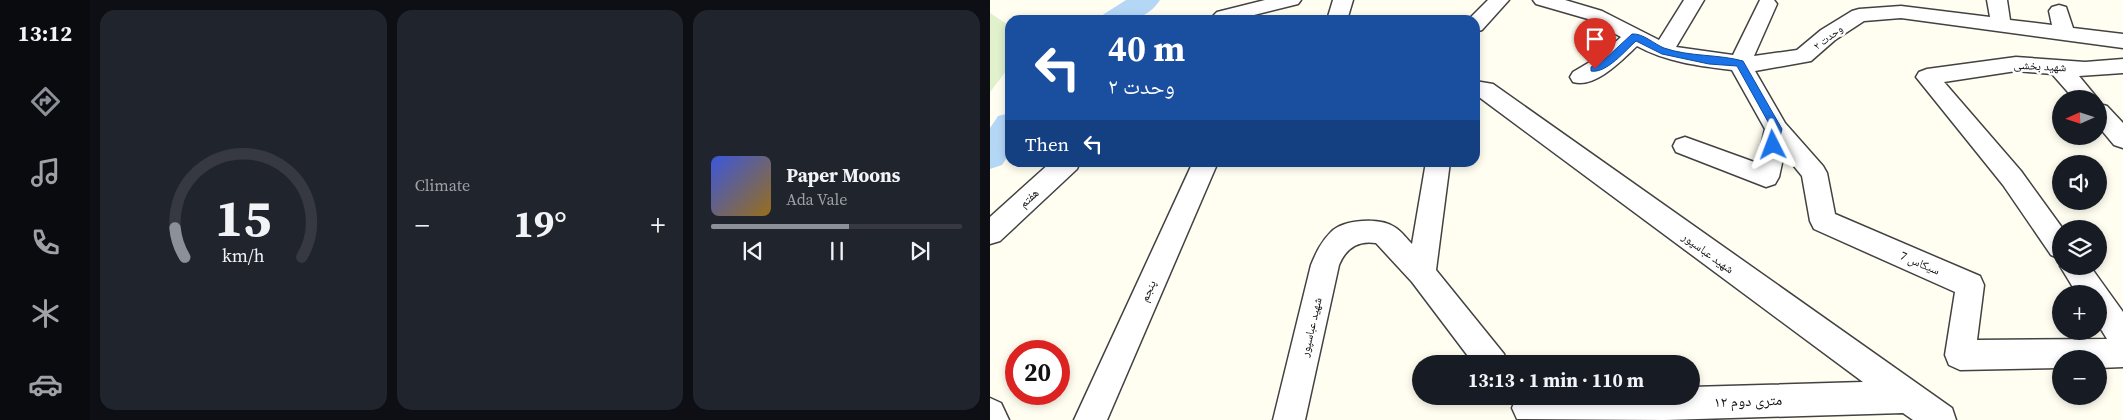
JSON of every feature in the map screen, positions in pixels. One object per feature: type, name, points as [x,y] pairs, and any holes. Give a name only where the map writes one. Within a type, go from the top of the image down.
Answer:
[{"type":"street","points":[[1233,15],[1292,0]]},
{"type":"street","points":[[1338,15],[1343,0]]},
{"type":"street","points":[[1480,20],[1499,0]]},
{"type":"street","name":"وحدت ۲","points":[[1543,0],[1598,7],[1635,36],[1662,51],[1709,60],[1750,64],[1803,56],[1828,35],[1859,15],[1901,6],[1940,9],[2001,25],[2123,41]]},
{"type":"street","points":[[1997,0],[2001,25]]},
{"type":"street","points":[[2059,11],[2064,33]]},
{"type":"street","points":[[1582,77],[1608,62],[1635,36]]},
{"type":"street","name":"سیکاس 7","points":[[1740,63],[1777,129],[1814,173],[1823,221],[1970,285],[1960,355],[2123,354]]},
{"type":"street","name":"شهید بخشی","points":[[2052,235],[2012,178],[1927,77],[2016,64],[2085,69],[2123,66]]},
{"type":"street","points":[[2057,66],[2079,90]]},
{"type":"street","name":"شهید عباسپور","points":[[1480,90],[1485,90],[1940,420]]},
{"type":"street","points":[[2108,122],[2123,139]]},
{"type":"street","points":[[1685,146],[1766,177],[1777,129]]},
{"type":"street","name":"هفتم","points":[[990,233],[1063,167]]},
{"type":"street","name":"پنجم","points":[[1090,420],[1204,167]]},
{"type":"street","points":[[1422,273],[1437,167]]},
{"type":"street","name":"شهید عباسپور","points":[[1289,420],[1325,265],[1331,251],[1342,238],[1359,232],[1375,231],[1386,235],[1422,273],[1487,355]]},
{"type":"street","points":[[2107,313],[2123,338]]},
{"type":"street","name":"۱۲ متری دوم","points":[[1525,408],[1713,411],[1907,396]]},
{"type":"street","points":[[990,414],[993,420]]},
{"type":"lane","points":[[1662,51],[1694,0]]},
{"type":"lane","points":[[1740,63],[1767,4]]},
{"type":"green space","points":[[990,13],[1005,23],[1005,72],[990,92]]},
{"type":"waterway","points":[[1122,15],[1146,0]]},
{"type":"waterway","points":[[990,156],[1005,133]]},
{"type":"route","points":[[1595,69],[1608,62],[1635,36],[1662,51],[1709,60],[1740,63],[1777,129],[1773,145]]}]
